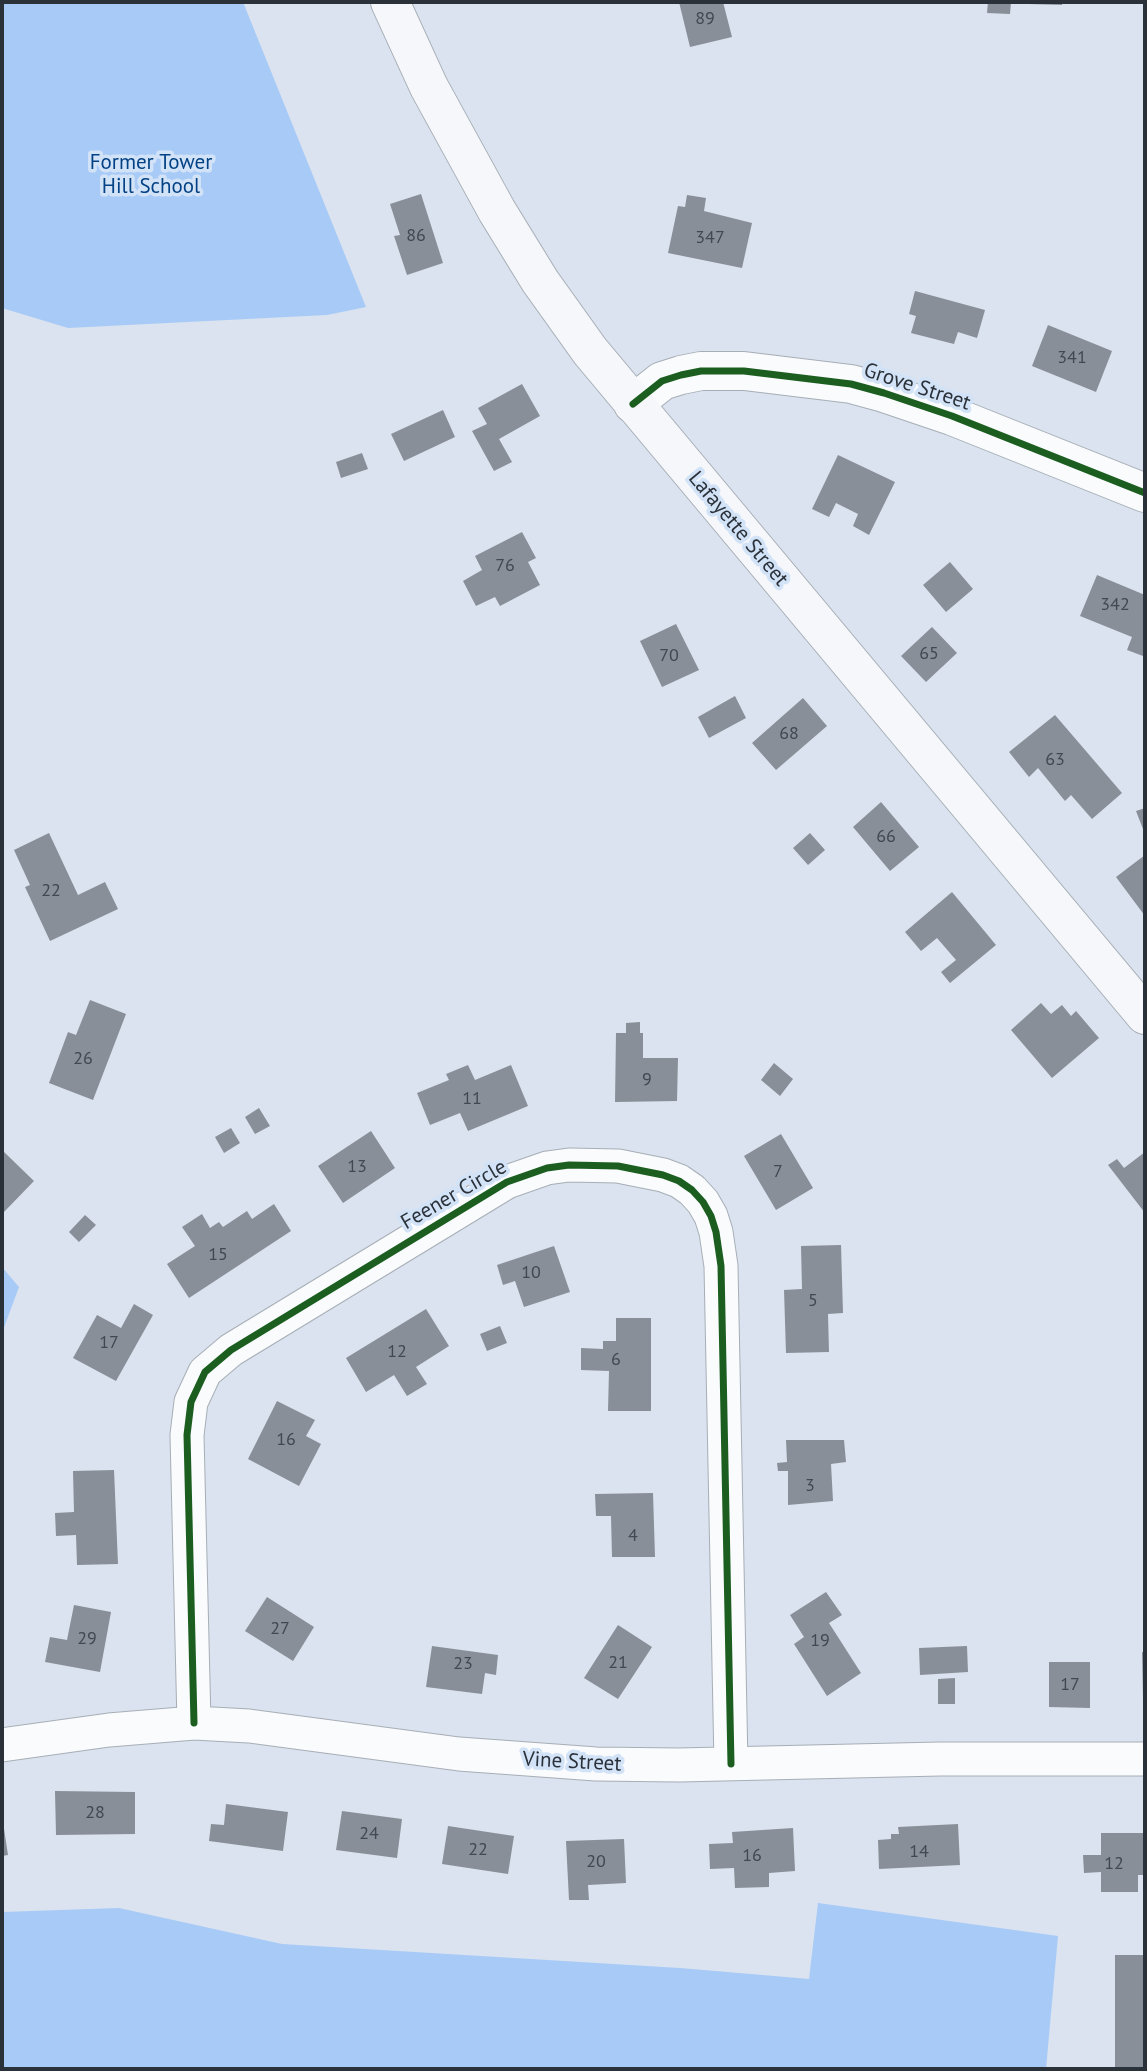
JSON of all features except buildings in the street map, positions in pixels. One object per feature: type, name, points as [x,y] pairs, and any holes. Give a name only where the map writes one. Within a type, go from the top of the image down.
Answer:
[{"type":"main road","name":"Lafayette Street","points":[[390,2],[429,87],[497,211],[565,317],[633,404],[1145,1015]]},
{"type":"street","name":"Grove Street","points":[[633,404],[662,382],[701,371],[744,371],[851,384],[952,416],[1145,493]]},
{"type":"street","name":"Feener Circle","points":[[194,1723],[187,1435],[191,1402],[205,1372],[231,1350],[507,1182],[547,1168],[618,1166],[679,1181],[704,1202],[716,1232],[721,1266],[731,1764]]},
{"type":"street","name":"Vine Street","points":[[2,1745],[109,1730],[194,1723],[248,1726],[501,1758],[596,1764],[1145,1759]]},
{"type":"green space","name":"Former Tower Hill School","points":[[2,2],[243,2],[366,307],[327,315],[68,328],[2,308]]},
{"type":"green space","points":[[2,1267],[19,1287],[2,1333]]},
{"type":"green space","points":[[818,1903],[1058,1936],[1046,2069],[2,2069],[2,1912],[119,1908],[282,1944],[680,1968],[809,1979]]},
{"type":"cycle path","points":[[633,404],[662,381],[701,371],[744,371],[851,384],[952,416],[1145,493]]},
{"type":"cycle path","points":[[194,1723],[187,1435],[191,1402],[205,1372],[231,1350],[507,1182],[547,1168],[569,1165],[618,1166],[679,1181],[703,1202],[716,1232],[721,1266],[731,1764]]}]
